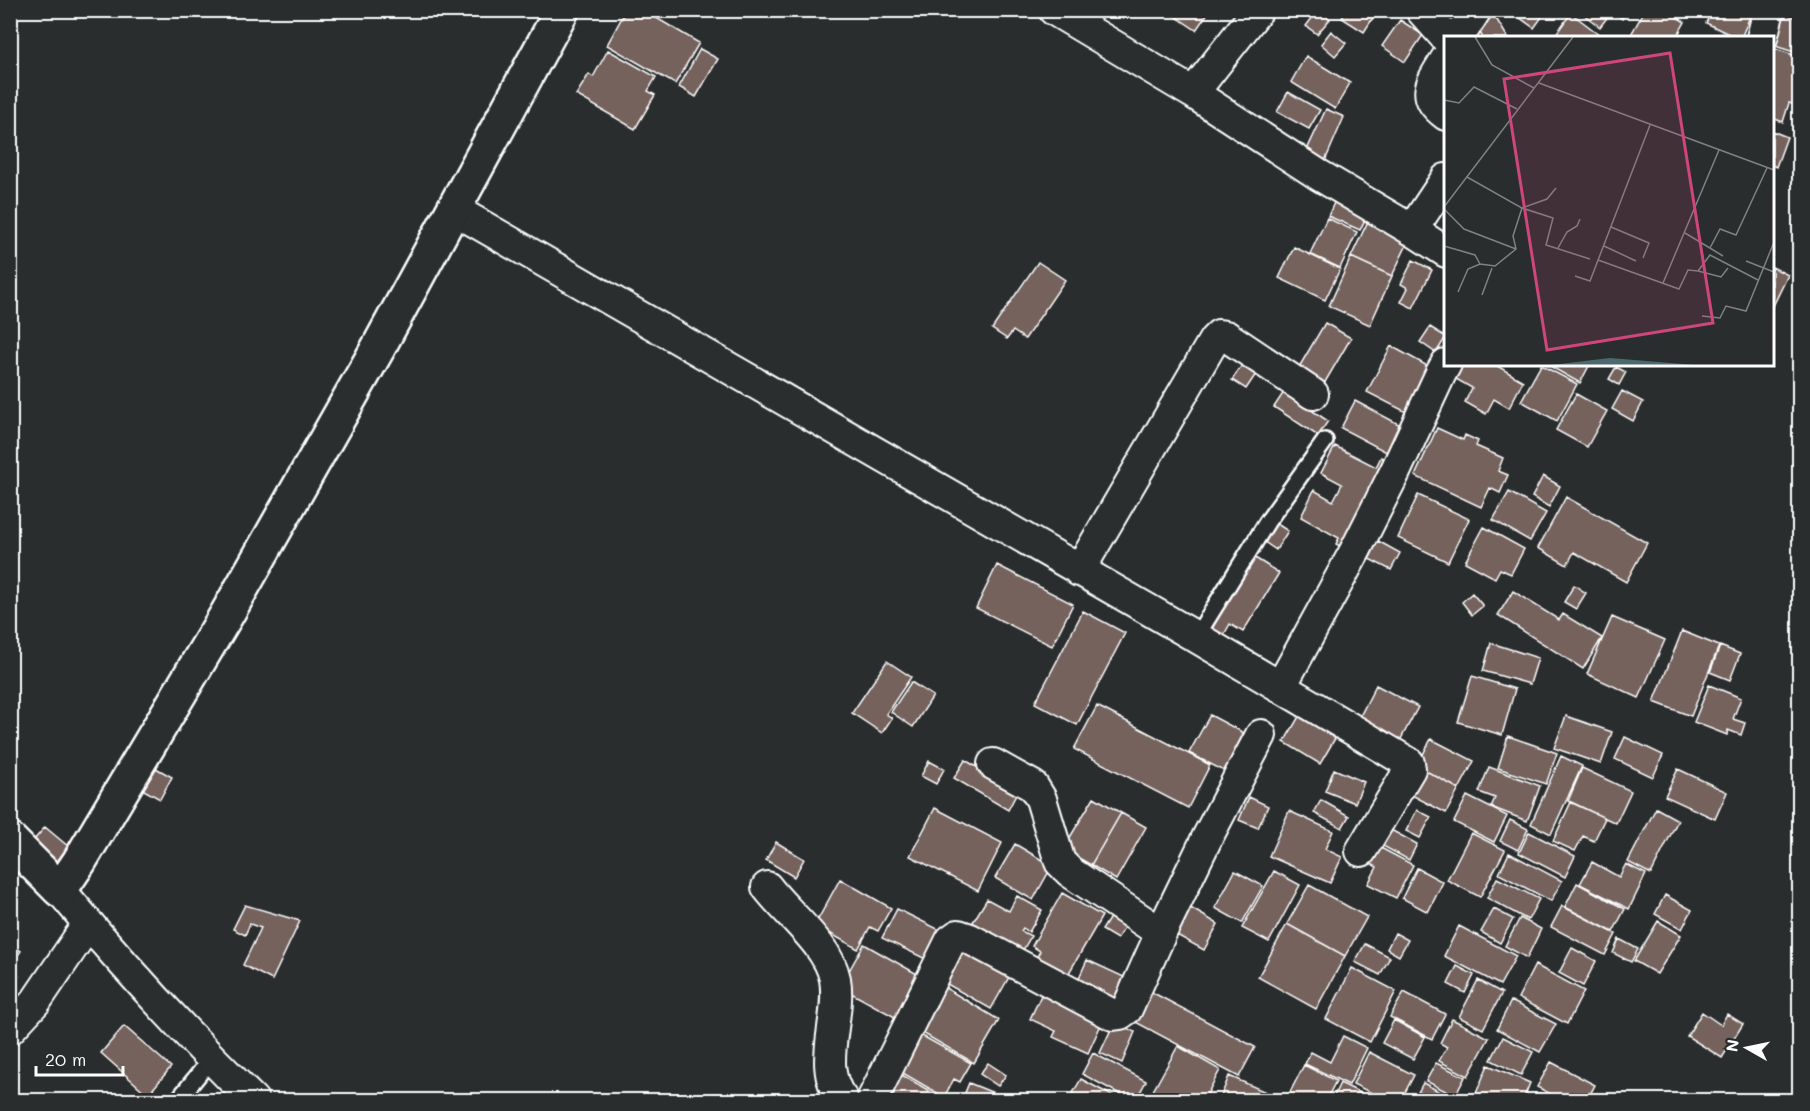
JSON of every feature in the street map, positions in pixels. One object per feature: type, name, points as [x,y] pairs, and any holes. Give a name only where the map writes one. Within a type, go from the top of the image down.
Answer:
[{"type":"street","points":[[60,890],[227,614],[377,350],[562,10]]},
{"type":"street","points":[[1054,10],[1193,93],[1319,175],[1444,251]]},
{"type":"street","points":[[1193,93],[1258,10]]},
{"type":"street","points":[[1420,10],[1444,36]]},
{"type":"street","points":[[1459,36],[1476,10]]},
{"type":"street","points":[[1762,36],[1769,10]]},
{"type":"street","points":[[1444,62],[1431,81],[1429,95],[1435,108],[1444,114]]},
{"type":"street","points":[[1412,230],[1444,182]]},
{"type":"street","points":[[453,209],[1281,686],[1409,763],[1410,769],[1361,851]]},
{"type":"street","points":[[1079,571],[1219,335],[1226,336],[1313,394]]},
{"type":"street","points":[[1281,686],[1355,551],[1445,366]]},
{"type":"street","points":[[872,1101],[953,937],[958,935],[970,939],[1113,1015],[1120,1014],[1127,1009],[1207,838],[1261,735]]},
{"type":"street","points":[[993,764],[1033,786],[1041,799],[1060,862],[1070,873],[1161,933]]},
{"type":"street","points":[[10,840],[60,890],[211,1059],[253,1101]]},
{"type":"street","points":[[767,887],[828,959],[835,979],[837,999],[830,1076],[834,1088],[843,1101]]},
{"type":"street","points":[[10,1029],[36,1001],[88,924]]},
{"type":"lane","points":[[1196,637],[1267,522],[1325,441]]},
{"type":"lane","points":[[178,1101],[211,1059]]},
{"type":"building","points":[[626,10],[643,10],[699,43],[675,84],[607,45]]},
{"type":"building","points":[[1166,10],[1210,10],[1196,30]]},
{"type":"building","points":[[1318,10],[1330,19],[1317,34],[1306,26]]},
{"type":"building","points":[[1347,10],[1378,10],[1364,32],[1342,18]]},
{"type":"building","points":[[1486,10],[1491,10],[1507,36],[1482,36],[1472,19]]},
{"type":"building","points":[[1509,10],[1547,10],[1534,28]]},
{"type":"building","points":[[1578,10],[1628,10],[1622,19],[1612,11],[1600,27]]},
{"type":"building","points":[[1645,10],[1666,10],[1685,22],[1677,36],[1630,36]]},
{"type":"building","points":[[1712,10],[1743,10],[1751,14],[1742,36],[1733,36],[1706,23]]},
{"type":"building","points":[[1571,13],[1600,35],[1600,36],[1554,36]]},
{"type":"building","points":[[1782,13],[1800,19],[1800,54],[1774,46]]},
{"type":"building","points":[[1400,20],[1423,35],[1405,62],[1382,46]]},
{"type":"building","points":[[1331,31],[1346,43],[1335,56],[1321,44]]},
{"type":"building","points":[[700,49],[718,59],[696,97],[679,87]]},
{"type":"building","points":[[1774,49],[1800,57],[1800,100],[1798,106],[1789,103],[1783,122],[1774,119]]},
{"type":"building","points":[[608,50],[656,77],[648,91],[655,95],[635,129],[576,95],[589,74],[593,77]]},
{"type":"building","points":[[1306,56],[1350,83],[1335,109],[1291,82]]},
{"type":"building","points":[[1288,92],[1320,110],[1309,129],[1277,112]]},
{"type":"building","points":[[1326,109],[1344,117],[1325,161],[1306,152]]},
{"type":"building","points":[[1774,132],[1787,137],[1776,167],[1774,166]]},
{"type":"building","points":[[1338,194],[1370,209],[1360,230],[1328,216]]},
{"type":"building","points":[[1370,217],[1411,236],[1392,276],[1351,257]]},
{"type":"building","points":[[1327,218],[1357,232],[1340,268],[1310,254]]},
{"type":"building","points":[[1294,247],[1340,269],[1325,300],[1279,278]]},
{"type":"building","points":[[1800,256],[1800,274],[1792,271]]},
{"type":"building","points":[[1351,257],[1392,276],[1370,325],[1329,306]]},
{"type":"building","points":[[1413,260],[1432,270],[1413,308],[1401,302],[1408,288],[1401,284]]},
{"type":"building","points":[[1038,262],[1065,280],[1025,339],[1013,331],[1007,339],[992,329]]},
{"type":"building","points":[[1774,268],[1788,275],[1774,304]]},
{"type":"building","points":[[1325,323],[1351,338],[1318,394],[1292,379]]},
{"type":"building","points":[[1430,327],[1444,336],[1444,340],[1436,353],[1420,342]]},
{"type":"building","points":[[1391,346],[1433,369],[1410,414],[1367,392]]},
{"type":"building","points":[[1242,365],[1256,374],[1246,389],[1232,380]]},
{"type":"building","points":[[1462,366],[1497,366],[1523,381],[1509,408],[1494,399],[1486,414],[1465,402],[1472,388],[1456,379]]},
{"type":"building","points":[[1540,366],[1577,384],[1557,421],[1521,401]]},
{"type":"building","points":[[1550,366],[1589,366],[1580,383]]},
{"type":"building","points":[[1616,367],[1626,372],[1619,385],[1609,379]]},
{"type":"building","points":[[1622,391],[1643,402],[1633,421],[1612,409]]},
{"type":"building","points":[[1284,392],[1328,421],[1318,436],[1274,407]]},
{"type":"building","points":[[1576,394],[1607,411],[1587,447],[1556,430]]},
{"type":"building","points":[[1355,401],[1408,429],[1394,456],[1341,428]]},
{"type":"building","points":[[1437,428],[1463,440],[1465,435],[1478,441],[1476,446],[1503,458],[1498,471],[1508,475],[1500,493],[1490,488],[1481,507],[1415,476]]},
{"type":"building","points":[[1335,446],[1376,467],[1381,457],[1392,462],[1347,550],[1336,544],[1339,538],[1301,517],[1314,490],[1333,501],[1342,484],[1321,473]]},
{"type":"building","points":[[1543,476],[1560,486],[1549,507],[1532,497]]},
{"type":"building","points":[[1509,492],[1546,513],[1530,541],[1493,520]]},
{"type":"building","points":[[1418,495],[1469,519],[1448,562],[1398,538]]},
{"type":"building","points":[[1566,497],[1647,543],[1626,582],[1574,552],[1567,565],[1538,548]]},
{"type":"building","points":[[1274,522],[1288,531],[1276,550],[1263,541]]},
{"type":"building","points":[[1484,527],[1524,549],[1511,574],[1500,569],[1495,578],[1465,562]]},
{"type":"building","points":[[1378,541],[1400,553],[1391,570],[1369,559]]},
{"type":"building","points":[[1252,556],[1279,573],[1243,632],[1230,624],[1220,642],[1205,632]]},
{"type":"building","points":[[997,565],[1073,604],[1052,646],[976,608]]},
{"type":"building","points":[[1574,585],[1586,593],[1576,609],[1564,602]]},
{"type":"building","points":[[1513,591],[1559,620],[1563,614],[1602,638],[1583,669],[1498,615]]},
{"type":"building","points":[[1472,593],[1483,606],[1472,615],[1462,602]]},
{"type":"building","points":[[1083,611],[1125,633],[1077,725],[1035,703]]},
{"type":"building","points":[[1612,617],[1665,640],[1639,698],[1587,674]]},
{"type":"building","points":[[1682,631],[1719,646],[1691,716],[1654,702]]},
{"type":"building","points":[[1491,643],[1538,658],[1530,684],[1483,671]]},
{"type":"building","points":[[1720,646],[1740,654],[1730,680],[1710,672]]},
{"type":"building","points":[[887,661],[911,677],[886,714],[892,718],[882,733],[852,713]]},
{"type":"building","points":[[1472,676],[1515,689],[1502,735],[1458,722]]},
{"type":"building","points":[[911,682],[933,696],[913,727],[891,712]]},
{"type":"building","points":[[1376,685],[1418,707],[1395,750],[1354,728]]},
{"type":"building","points":[[1709,685],[1741,698],[1733,719],[1745,723],[1741,735],[1728,730],[1727,735],[1694,722]]},
{"type":"building","points":[[1097,706],[1210,765],[1188,808],[1074,749]]},
{"type":"building","points":[[1304,708],[1340,730],[1320,764],[1284,742]]},
{"type":"building","points":[[1210,715],[1244,733],[1224,771],[1189,753]]},
{"type":"building","points":[[1566,716],[1612,732],[1601,764],[1554,748]]},
{"type":"building","points":[[1508,736],[1557,753],[1546,784],[1498,768]]},
{"type":"building","points":[[1625,737],[1663,755],[1653,777],[1615,759]]},
{"type":"building","points":[[1431,739],[1474,761],[1459,789],[1417,766]]},
{"type":"building","points":[[1561,756],[1582,766],[1551,834],[1531,824]]},
{"type":"building","points":[[965,760],[1018,791],[1008,810],[954,778]]},
{"type":"building","points":[[929,761],[944,769],[936,784],[921,776]]},
{"type":"building","points":[[1417,766],[1459,789],[1446,813],[1404,791]]},
{"type":"building","points":[[154,767],[172,777],[160,799],[142,789]]},
{"type":"building","points":[[1489,767],[1540,786],[1527,821],[1491,807],[1495,798],[1479,792]]},
{"type":"building","points":[[1582,768],[1631,791],[1616,823],[1568,801]]},
{"type":"building","points":[[1334,769],[1364,782],[1355,803],[1325,791]]},
{"type":"building","points":[[1678,769],[1727,792],[1715,819],[1665,796]]},
{"type":"building","points":[[1467,796],[1507,816],[1494,842],[1454,822]]},
{"type":"building","points":[[1094,797],[1121,813],[1091,865],[1063,849]]},
{"type":"building","points":[[1249,797],[1268,806],[1258,828],[1239,820]]},
{"type":"building","points":[[1321,800],[1349,816],[1342,828],[1314,813]]},
{"type":"building","points":[[1571,802],[1605,818],[1594,841],[1583,836],[1575,851],[1553,841]]},
{"type":"building","points":[[935,808],[1002,843],[978,891],[910,856]]},
{"type":"building","points":[[1656,808],[1678,820],[1651,874],[1628,862]]},
{"type":"building","points":[[1417,810],[1431,817],[1420,838],[1406,831]]},
{"type":"building","points":[[1289,811],[1333,831],[1325,849],[1342,857],[1330,883],[1269,856]]},
{"type":"building","points":[[1121,813],[1146,827],[1116,880],[1091,865]]},
{"type":"building","points":[[1510,820],[1528,829],[1518,850],[1500,841]]},
{"type":"building","points":[[45,827],[69,847],[53,866],[29,846]]},
{"type":"building","points":[[1389,829],[1417,844],[1409,860],[1381,845]]},
{"type":"building","points":[[1529,832],[1575,856],[1565,877],[1519,853]]},
{"type":"building","points":[[1471,833],[1505,850],[1480,897],[1447,880]]},
{"type":"building","points":[[776,842],[804,859],[794,877],[766,860]]},
{"type":"building","points":[[1015,844],[1052,866],[1033,900],[995,878]]},
{"type":"building","points":[[1377,846],[1413,865],[1396,898],[1368,884],[1377,867],[1368,862]]},
{"type":"building","points":[[1509,853],[1562,881],[1551,901],[1499,874]]},
{"type":"building","points":[[1592,862],[1619,877],[1626,864],[1646,874],[1629,909],[1580,884]]},
{"type":"building","points":[[1417,868],[1443,882],[1428,912],[1402,898]]},
{"type":"building","points":[[1235,871],[1263,886],[1242,923],[1215,908]]},
{"type":"building","points":[[1274,871],[1300,885],[1269,942],[1242,928]]},
{"type":"building","points":[[1497,878],[1539,899],[1528,920],[1487,898]]},
{"type":"building","points":[[840,879],[891,908],[878,931],[870,927],[858,949],[815,925]]},
{"type":"building","points":[[1577,883],[1625,909],[1613,932],[1565,907]]},
{"type":"building","points":[[1309,885],[1367,917],[1345,956],[1287,924]]},
{"type":"building","points":[[1062,893],[1102,916],[1066,978],[1035,960],[1040,951],[1032,946]]},
{"type":"building","points":[[1665,895],[1692,910],[1682,929],[1655,914]]},
{"type":"building","points":[[1017,896],[1042,910],[1029,932],[1023,928],[1021,931],[1031,936],[1023,950],[1013,944],[1008,953],[968,930],[987,899],[1009,911]]},
{"type":"building","points":[[245,905],[300,921],[272,980],[243,965],[261,928],[250,924],[245,935],[233,929]]},
{"type":"building","points":[[1187,906],[1218,924],[1204,950],[1173,933]]},
{"type":"building","points":[[1562,906],[1616,934],[1605,955],[1551,927]]},
{"type":"building","points":[[897,909],[948,934],[934,963],[882,938]]},
{"type":"building","points":[[1494,909],[1513,919],[1500,943],[1481,932]]},
{"type":"building","points":[[1114,911],[1129,919],[1117,939],[1102,930]]},
{"type":"building","points":[[1520,918],[1541,929],[1527,958],[1505,946]]},
{"type":"building","points":[[1658,921],[1681,935],[1657,974],[1634,961]]},
{"type":"building","points":[[1287,924],[1345,956],[1316,1009],[1258,977]]},
{"type":"building","points":[[1459,926],[1516,956],[1500,985],[1444,956]]},
{"type":"building","points":[[1395,933],[1408,940],[1399,956],[1387,949]]},
{"type":"building","points":[[1619,939],[1638,949],[1631,962],[1613,953]]},
{"type":"building","points":[[962,940],[1013,970],[991,1009],[940,980]]},
{"type":"building","points":[[10,943],[21,951],[10,966]]},
{"type":"building","points":[[864,944],[926,979],[902,1021],[840,987]]},
{"type":"building","points":[[1365,944],[1390,957],[1380,975],[1355,962]]},
{"type":"building","points":[[1572,948],[1596,961],[1583,986],[1559,973]]},
{"type":"building","points":[[1087,960],[1124,977],[1112,1004],[1075,987]]},
{"type":"building","points":[[1535,965],[1584,991],[1567,1024],[1518,998]]},
{"type":"building","points":[[1457,966],[1474,975],[1465,993],[1448,984]]},
{"type":"building","points":[[1352,968],[1396,991],[1370,1042],[1326,1019]]},
{"type":"building","points":[[10,969],[19,976],[10,987]]},
{"type":"building","points":[[1478,980],[1502,993],[1483,1029],[1459,1017]]},
{"type":"building","points":[[939,984],[999,1020],[974,1063],[914,1028]]},
{"type":"building","points":[[1144,988],[1255,1047],[1239,1077],[1128,1018]]},
{"type":"building","points":[[1044,989],[1105,1016],[1088,1053],[1053,1037],[1056,1031],[1030,1019]]},
{"type":"building","points":[[1404,992],[1445,1014],[1432,1039],[1390,1017]]},
{"type":"building","points":[[1511,1001],[1556,1024],[1540,1052],[1497,1029]]},
{"type":"building","points":[[1702,1012],[1721,1025],[1727,1014],[1743,1024],[1722,1058],[1687,1036]]},
{"type":"building","points":[[1452,1019],[1489,1038],[1468,1076],[1439,1061],[1447,1047],[1440,1043]]},
{"type":"building","points":[[1394,1020],[1425,1037],[1413,1059],[1382,1043]]},
{"type":"building","points":[[1114,1023],[1135,1032],[1122,1063],[1100,1053]]},
{"type":"building","points":[[124,1026],[171,1067],[148,1095],[101,1053]]},
{"type":"building","points":[[917,1033],[971,1063],[960,1082],[954,1079],[944,1097],[896,1069]]},
{"type":"building","points":[[1343,1036],[1367,1048],[1349,1085],[1305,1064],[1311,1052],[1330,1062]]},
{"type":"building","points":[[1503,1037],[1533,1052],[1521,1075],[1491,1060]]},
{"type":"building","points":[[1178,1046],[1220,1070],[1204,1100],[1148,1100]]},
{"type":"building","points":[[1369,1052],[1414,1075],[1401,1100],[1386,1100],[1353,1084]]},
{"type":"building","points":[[1093,1053],[1146,1081],[1136,1100],[1131,1100],[1082,1074]]},
{"type":"building","points":[[1551,1062],[1595,1085],[1587,1100],[1562,1100],[1537,1087]]},
{"type":"building","points":[[988,1063],[1006,1075],[998,1086],[980,1074]]},
{"type":"building","points":[[1436,1063],[1465,1077],[1455,1096],[1426,1081]]},
{"type":"building","points":[[1304,1065],[1336,1081],[1326,1100],[1286,1100]]},
{"type":"building","points":[[1488,1065],[1530,1083],[1523,1100],[1474,1098]]},
{"type":"building","points":[[895,1071],[945,1100],[878,1100]]},
{"type":"building","points":[[1229,1076],[1266,1092],[1262,1100],[1220,1099]]},
{"type":"building","points":[[1081,1079],[1120,1100],[1069,1100]]},
{"type":"building","points":[[969,1083],[1011,1100],[962,1100]]},
{"type":"building","points":[[1340,1083],[1375,1100],[1332,1100]]},
{"type":"building","points":[[1423,1083],[1456,1100],[1414,1100]]},
{"type":"building","points":[[1539,1093],[1553,1100],[1535,1100]]}]
